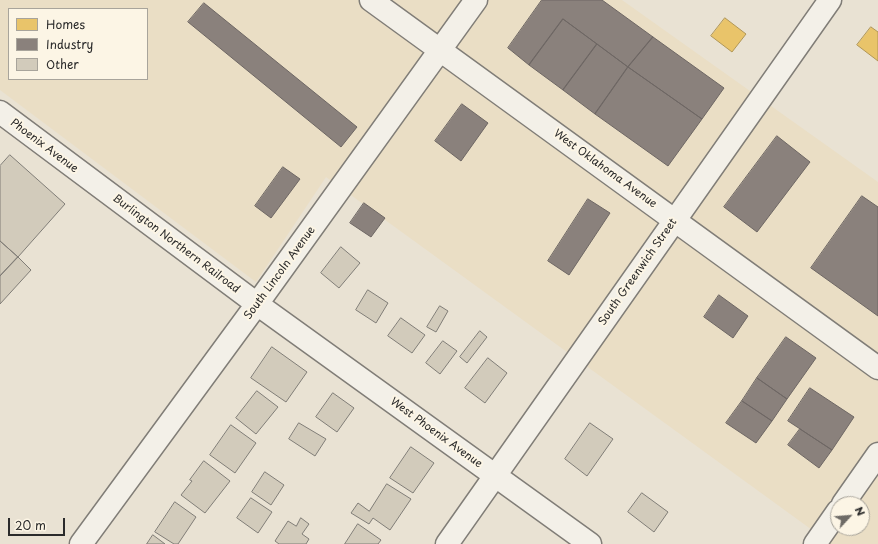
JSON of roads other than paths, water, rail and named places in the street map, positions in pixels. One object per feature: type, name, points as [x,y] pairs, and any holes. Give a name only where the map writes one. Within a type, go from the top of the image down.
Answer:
[{"type":"street","name":"West Oklahoma Avenue","points":[[371,0],[878,368]]},
{"type":"street","name":"South Lincoln Avenue","points":[[81,544],[257,304],[476,0]]},
{"type":"street","name":"South Greenwich Street","points":[[447,544],[830,0]]},
{"type":"street","name":"Phoenix Avenue","points":[[0,112],[89,179]]},
{"type":"street","name":"Burlington Northern Railroad","points":[[89,179],[282,322]]},
{"type":"street","name":"West Phoenix Avenue","points":[[282,322],[590,544]]},
{"type":"street","points":[[849,496],[878,454]]},
{"type":"street","points":[[815,544],[830,522]]}]
